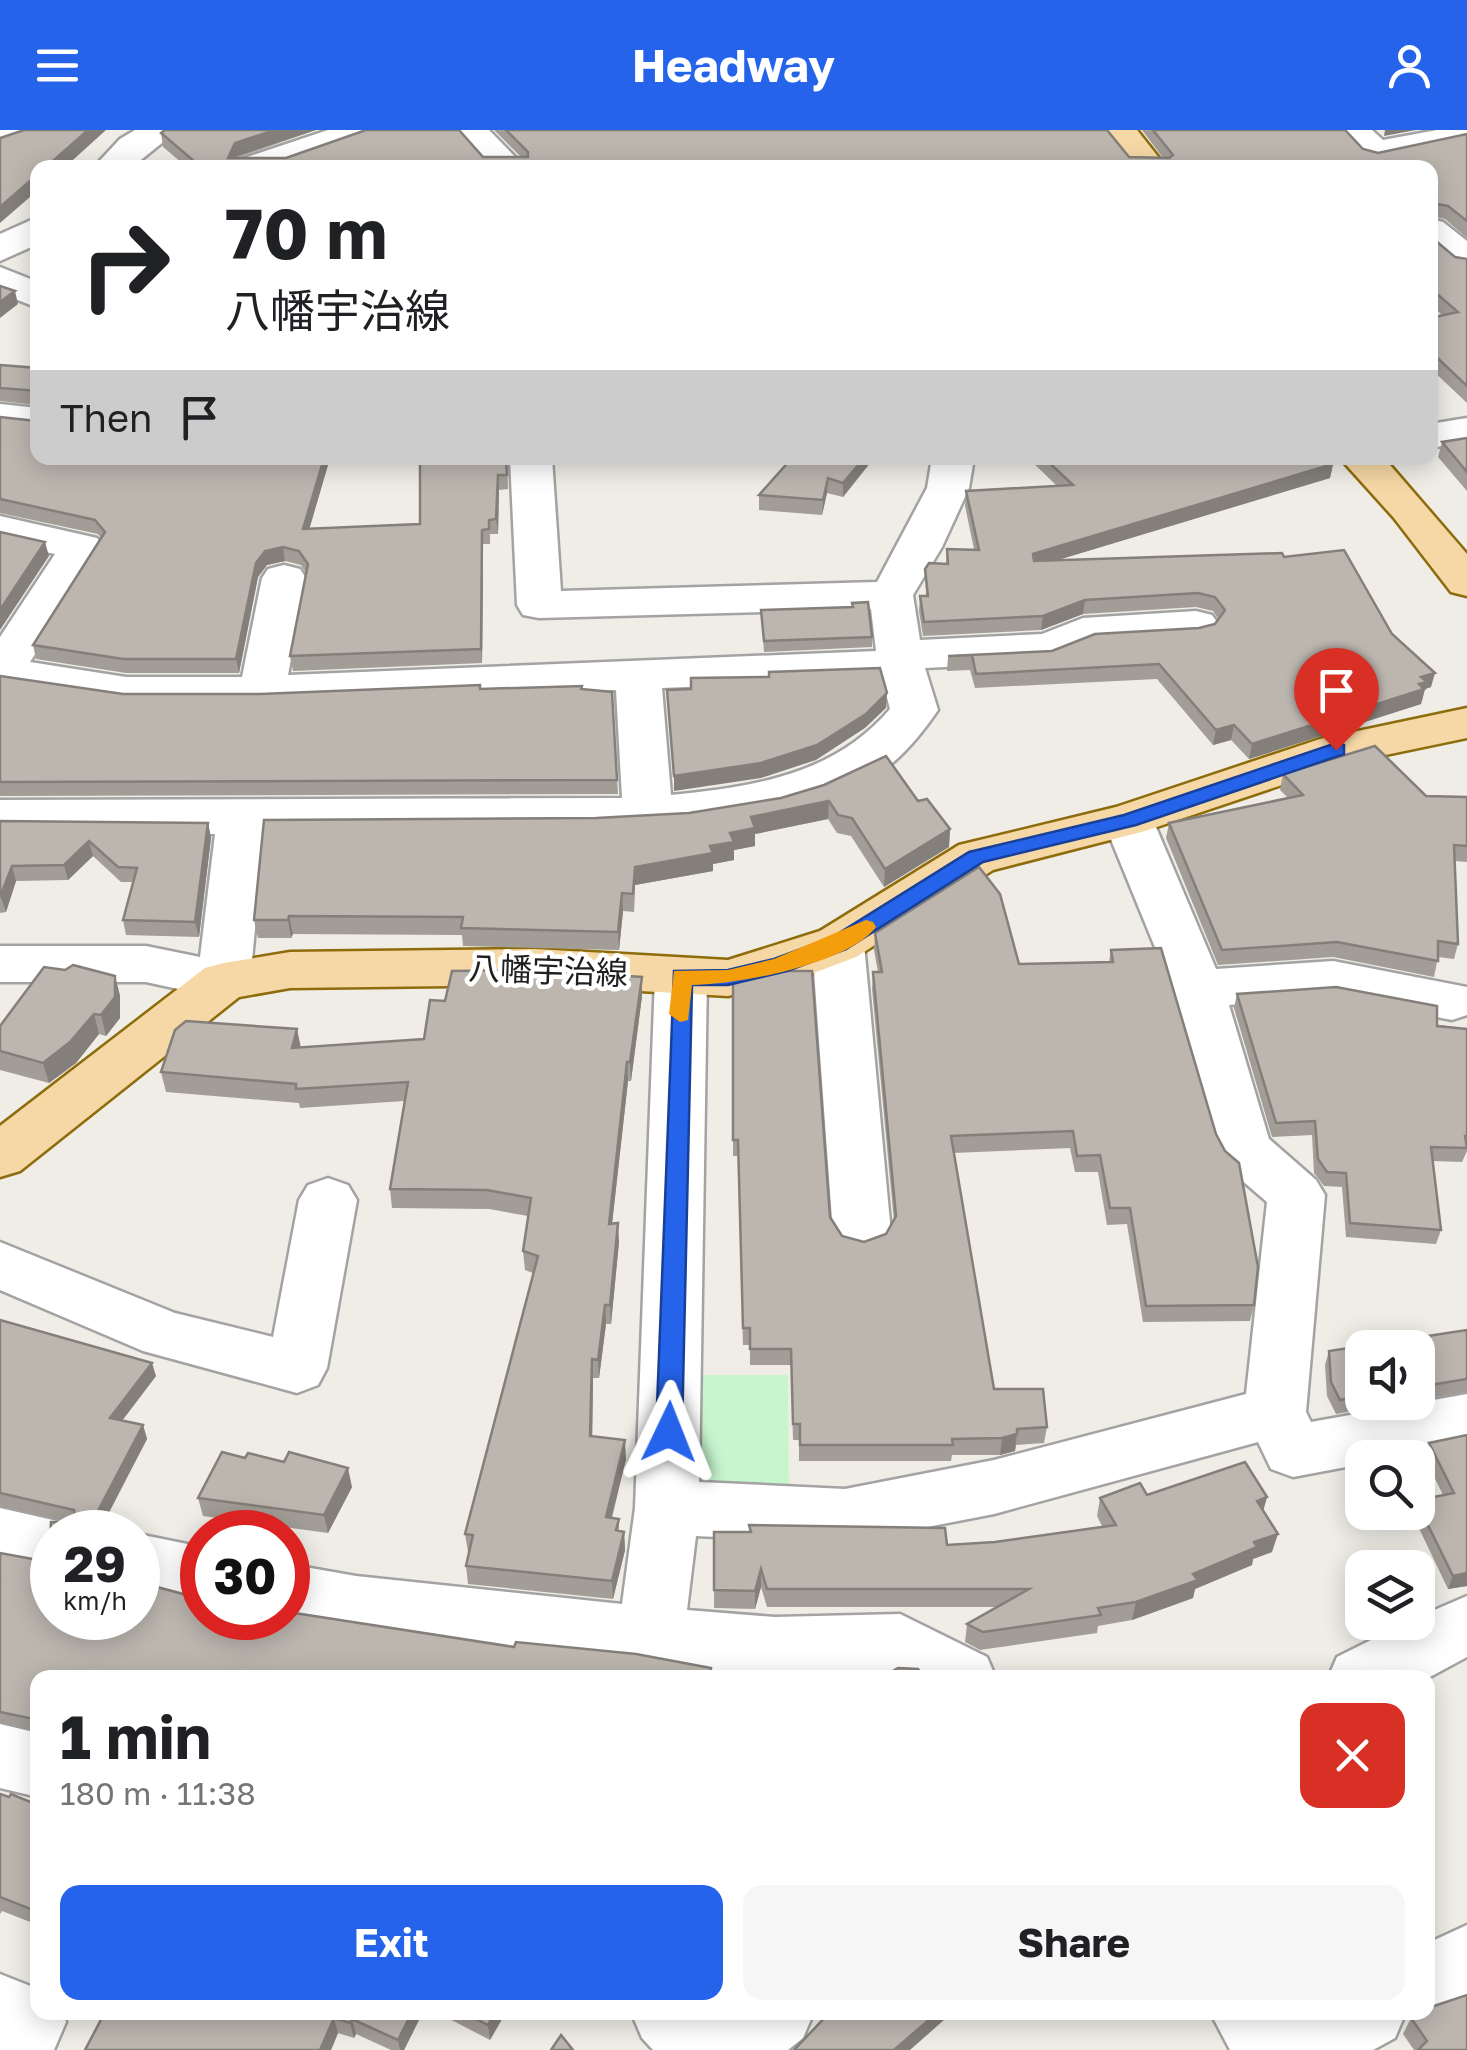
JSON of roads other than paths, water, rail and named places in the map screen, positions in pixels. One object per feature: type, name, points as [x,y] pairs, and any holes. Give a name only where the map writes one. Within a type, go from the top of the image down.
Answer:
[{"type":"main road","points":[[1118,130],[1142,160]]},
{"type":"main road","points":[[1368,465],[1409,509],[1467,583]]},
{"type":"main road","name":"八幡宇治線","points":[[0,1156],[224,981],[290,970],[535,967],[728,978],[779,966],[838,944],[976,857],[1128,820],[1336,750],[1467,723]]},
{"type":"street","points":[[0,139],[21,130]]},
{"type":"street","points":[[119,160],[132,146],[161,130]]},
{"type":"street","points":[[274,160],[362,130]]},
{"type":"street","points":[[470,130],[501,160]]},
{"type":"street","points":[[1351,130],[1376,152],[1451,138],[1467,174]]},
{"type":"street","points":[[0,250],[30,233]]},
{"type":"street","points":[[1438,236],[1467,260]]},
{"type":"street","points":[[0,278],[30,293]]},
{"type":"street","points":[[0,416],[30,419]]},
{"type":"street","points":[[1438,435],[1467,430]]},
{"type":"street","points":[[531,465],[539,605],[891,595]]},
{"type":"street","points":[[0,816],[240,820],[648,814],[760,798],[837,776],[890,743],[914,710],[891,595],[920,547],[948,488],[944,465]]},
{"type":"street","points":[[0,529],[82,547],[0,672],[126,691],[262,691],[638,676],[901,660],[1050,648],[1083,632],[1196,625]]},
{"type":"street","points":[[262,691],[284,578]]},
{"type":"street","points":[[638,676],[648,814]]},
{"type":"street","points":[[0,964],[146,964],[224,981],[240,820]]},
{"type":"street","points":[[1128,820],[1198,989],[1244,1150],[1296,1195],[1276,1412],[1293,1451],[1467,1419]]},
{"type":"street","points":[[838,944],[862,1233]]},
{"type":"street","points":[[652,1636],[667,1508],[681,977]]},
{"type":"street","points":[[1198,989],[1333,979],[1452,1001]]},
{"type":"street","points":[[0,1266],[164,1334],[298,1368],[328,1200]]},
{"type":"street","points":[[667,1508],[845,1516],[994,1487],[1276,1412]]},
{"type":"street","points":[[0,1535],[30,1541]]},
{"type":"street","points":[[310,1596],[356,1605],[775,1646],[900,1643],[949,1670]]},
{"type":"street","points":[[1378,1670],[1467,1625]]},
{"type":"street","points":[[0,1756],[30,1764]]},
{"type":"street","points":[[1435,1978],[1467,1961]]},
{"type":"street","points":[[0,2011],[29,2022],[14,2050]]},
{"type":"street","points":[[676,2020],[704,2050]]},
{"type":"street","points":[[728,2050],[767,2020]]},
{"type":"street","points":[[1254,2020],[1278,2050]]},
{"type":"street","points":[[1298,2050],[1354,2020]]}]
